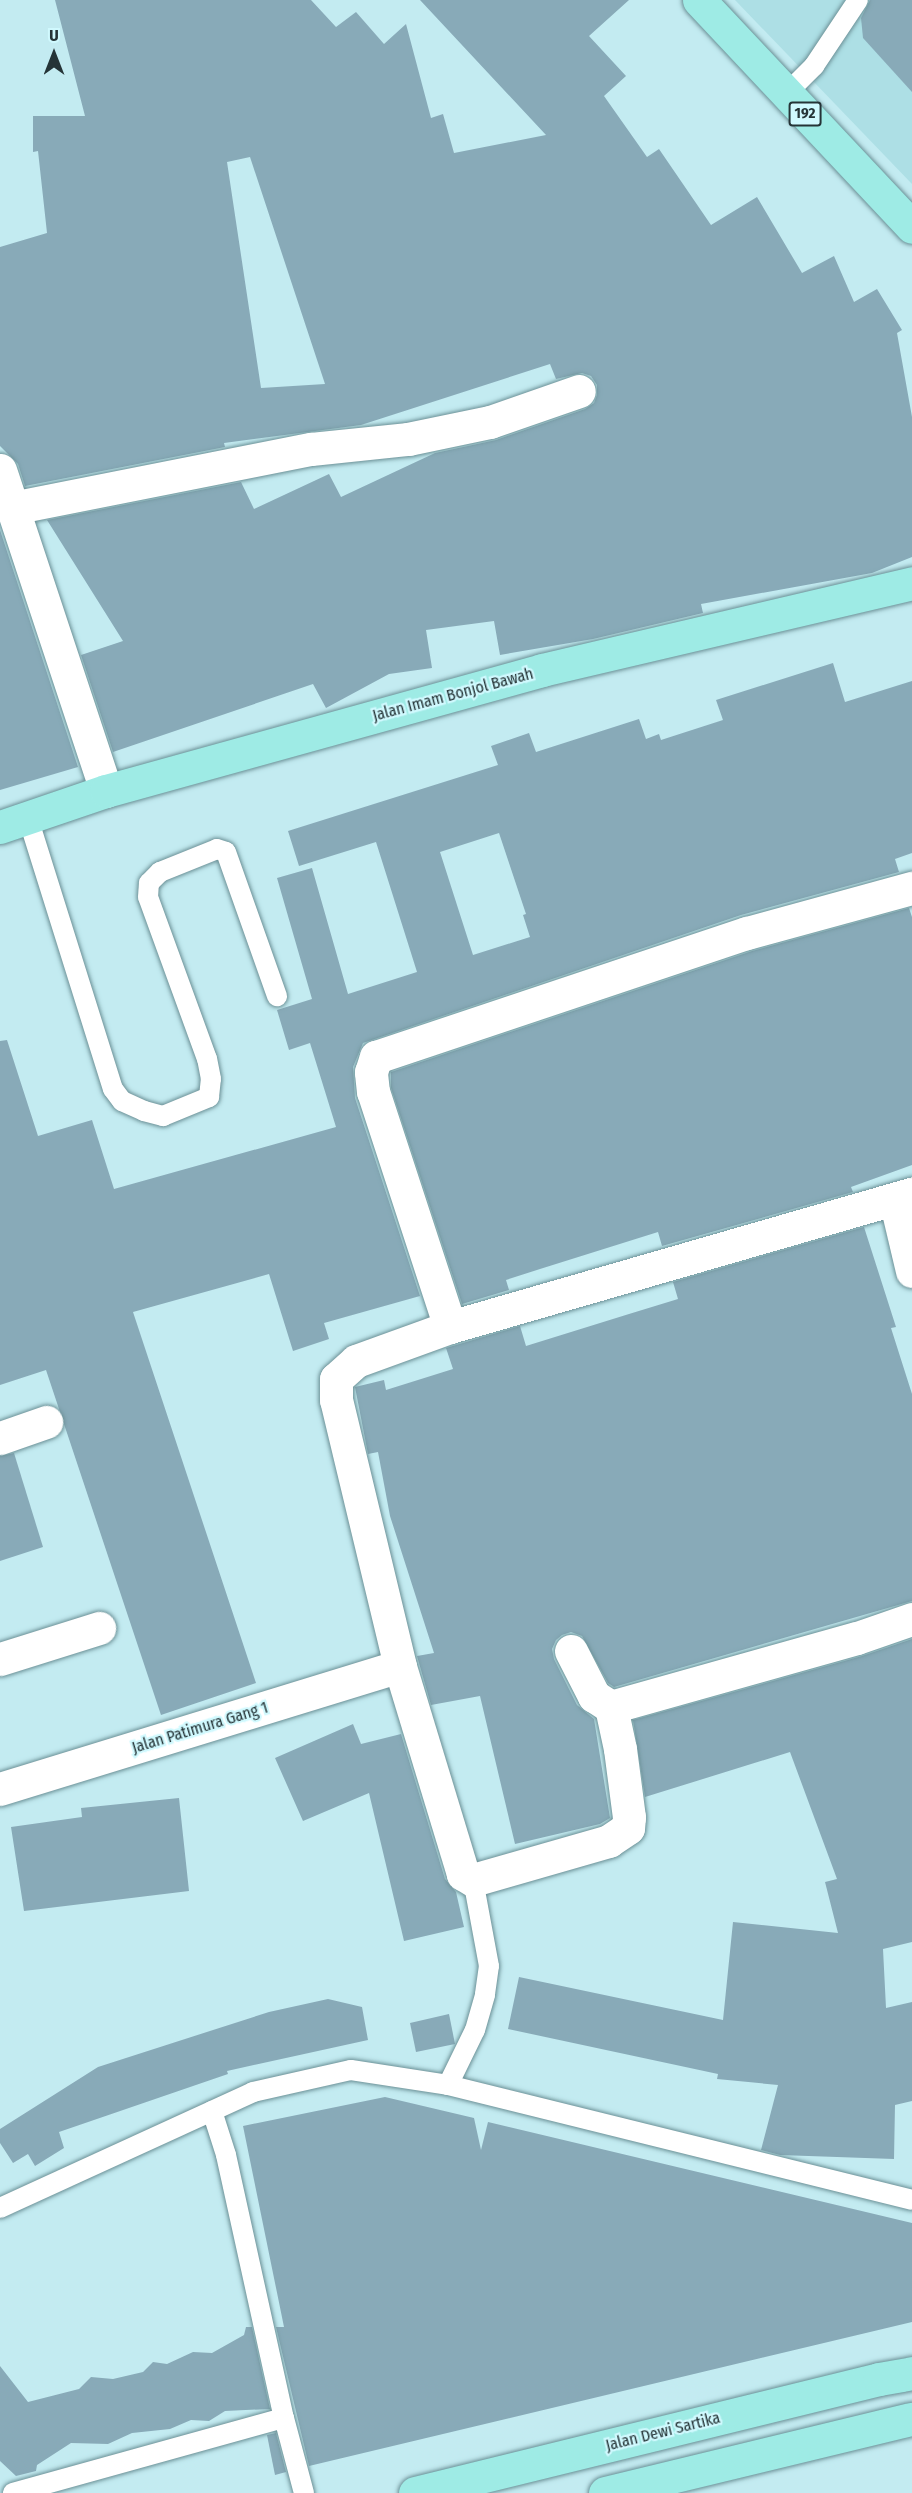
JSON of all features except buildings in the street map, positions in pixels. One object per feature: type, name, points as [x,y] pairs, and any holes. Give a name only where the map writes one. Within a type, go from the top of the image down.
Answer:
[{"type":"main road","name":"192","points":[[699,0],[912,227]]},
{"type":"main road","name":"Jalan Imam Bonjol Bawah","points":[[14,822],[106,791],[542,670],[912,584]]},
{"type":"main road","name":"Jalan Dewi Sartika","points":[[416,2493],[879,2379],[912,2373]]},
{"type":"main road","points":[[605,2493],[901,2421],[879,2379]]},
{"type":"street","points":[[12,508],[311,449],[431,434],[490,422],[579,392]]},
{"type":"street","points":[[0,470],[106,791]]},
{"type":"street","points":[[450,1327],[373,1092],[371,1072],[376,1057],[747,933],[912,888]]},
{"type":"street","points":[[571,1652],[594,1696],[611,1707],[622,1760],[629,1817],[628,1828],[609,1841],[476,1889],[464,1874],[400,1666],[336,1400],[336,1379],[356,1361],[450,1327],[903,1196],[912,1271]]},
{"type":"street","points":[[0,1438],[46,1422]]},
{"type":"street","points":[[611,1707],[857,1638],[912,1618]]},
{"type":"street","points":[[0,1659],[99,1628]]},
{"type":"street","name":"Jalan Patimura Gang 1","points":[[0,1789],[400,1666]]},
{"type":"lane","points":[[786,94],[814,66],[858,0]]},
{"type":"lane","points":[[14,822],[113,1089],[122,1101],[144,1111],[163,1116],[209,1097],[211,1079],[207,1059],[148,897],[149,883],[160,872],[217,849],[226,852],[278,996]]},
{"type":"lane","points":[[448,2085],[475,2030],[485,1994],[489,1966],[476,1889]]},
{"type":"lane","points":[[0,2208],[253,2092],[351,2070],[448,2085],[912,2200]]},
{"type":"lane","points":[[212,2111],[226,2155],[284,2418],[304,2493]]},
{"type":"lane","points":[[13,2493],[284,2418]]},
{"type":"shaded area","points":[[735,0],[912,0],[912,184]]}]
